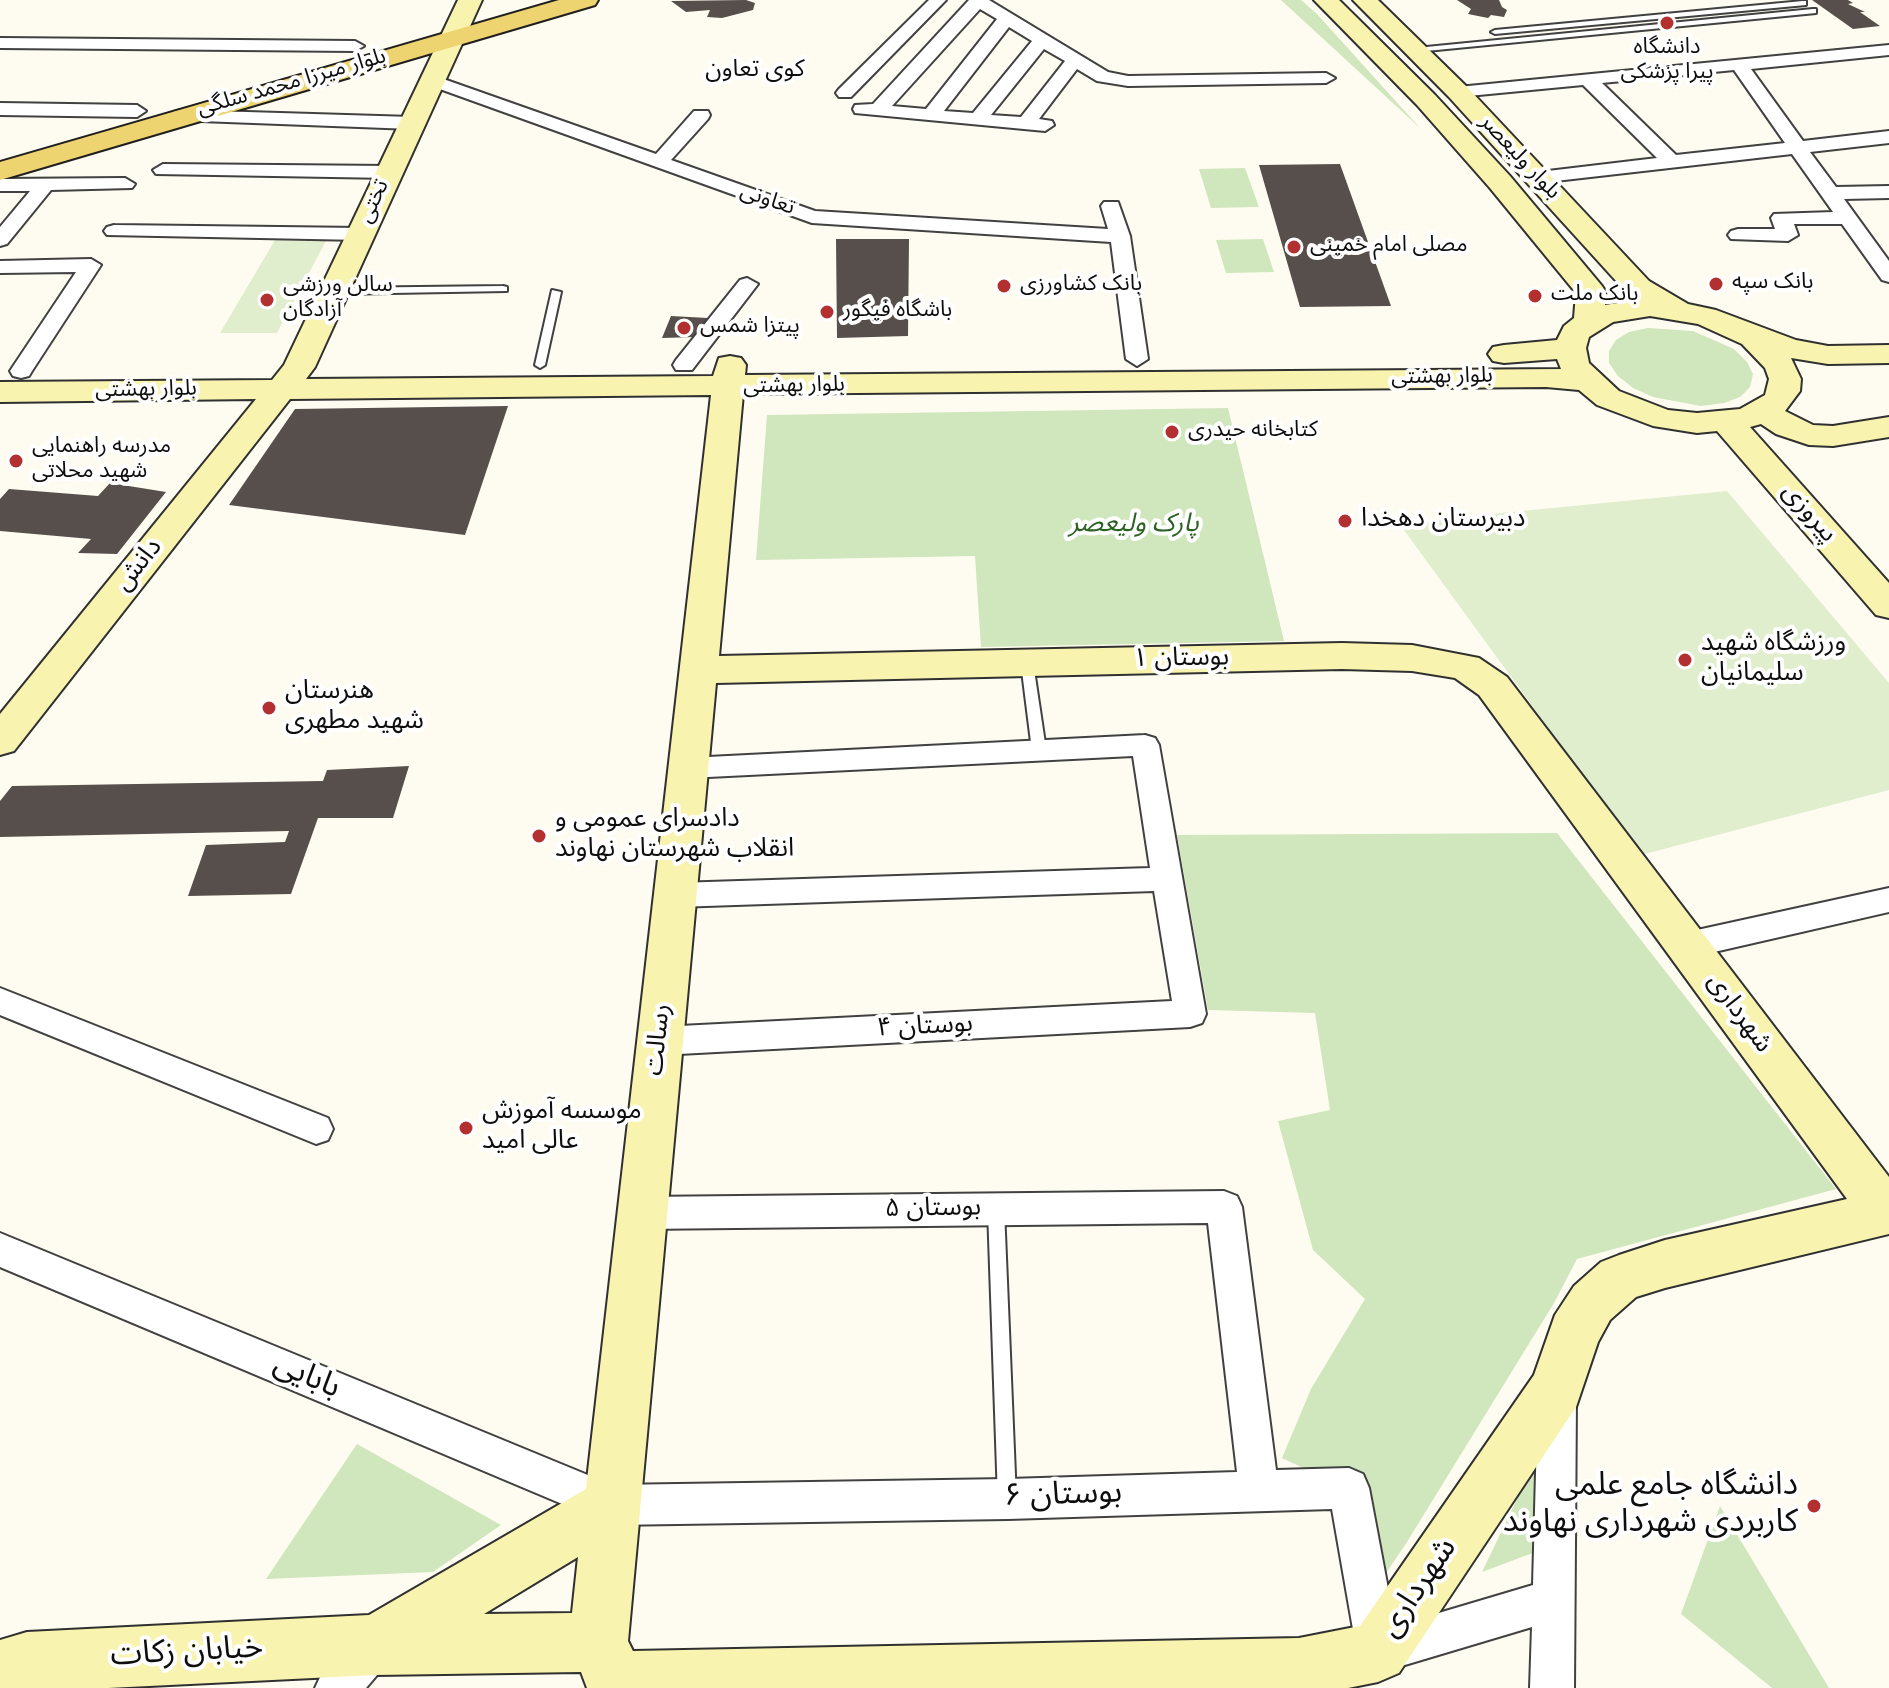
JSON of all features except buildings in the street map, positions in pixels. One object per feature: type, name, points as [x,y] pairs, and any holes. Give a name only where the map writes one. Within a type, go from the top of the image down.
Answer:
[{"type":"main road","name":"بلوار میرزا محمد سلگی","points":[[0,171],[181,116],[518,0]]},
{"type":"main road","name":"بلوار میرزا محمد سلگی","points":[[0,152],[355,46],[461,18],[586,0]]},
{"type":"main road","name":"بلوار ولیعصر","points":[[1354,8],[1416,50],[1638,287],[1677,310]]},
{"type":"main road","name":"بلوار ولیعصر","points":[[1354,8],[1591,292],[1589,321]]},
{"type":"main road","name":"تختی","points":[[290,378],[334,291],[461,18]]},
{"type":"main road","points":[[1753,337],[1775,358],[1785,379],[1784,391],[1777,402],[1764,411],[1727,422],[1665,419],[1622,404],[1588,382],[1574,365],[1570,348],[1575,333],[1589,321],[1628,309],[1677,310],[1705,316],[1753,337],[1792,349],[1828,355],[1889,354]]},
{"type":"main road","name":"بلوار بهشتی","points":[[290,378],[540,365],[684,365],[729,376],[1137,359],[1532,353],[1570,348]]},
{"type":"main road","points":[[1785,379],[1835,370],[1889,370]]},
{"type":"main road","name":"رسالت","points":[[611,1671],[612,1505],[729,376]]},
{"type":"main road","name":"بلوار بهشتی","points":[[7,378],[1546,377],[1588,382]]},
{"type":"main road","name":"دانش","points":[[0,741],[290,378]]},
{"type":"main road","points":[[1764,411],[1788,427],[1809,435],[1833,436],[1889,427]]},
{"type":"main road","name":"پیروزی","points":[[1727,422],[1889,606]]},
{"type":"main road","name":"بوستان ۱","points":[[699,670],[1342,656],[1412,658],[1466,667],[1493,686],[1591,816]]},
{"type":"main road","name":"شهرداری","points":[[611,1671],[1183,1679],[1299,1668],[1378,1652],[1557,1388],[1574,1333],[1592,1303],[1619,1279],[1665,1264],[1888,1211],[1591,816]]},
{"type":"main road","points":[[375,1645],[612,1505]]},
{"type":"main road","name":"خیابان زکات","points":[[9,1660],[375,1645],[611,1671]]},
{"type":"street","points":[[845,93],[938,0]]},
{"type":"street","points":[[1075,60],[1035,124],[870,109],[977,0],[1103,77],[1128,81],[1326,78]]},
{"type":"street","points":[[931,115],[1007,18]]},
{"type":"street","points":[[978,119],[1042,40]]},
{"type":"street","points":[[0,43],[355,46]]},
{"type":"street","points":[[1458,92],[1882,51],[1889,68]]},
{"type":"street","points":[[1739,65],[1847,218],[1881,253],[1889,276]]},
{"type":"street","name":"تعاونی","points":[[432,80],[812,217],[1120,236]]},
{"type":"street","points":[[1588,80],[1671,161]]},
{"type":"street","points":[[0,109],[137,111]]},
{"type":"street","points":[[658,163],[701,115]]},
{"type":"street","points":[[181,116],[412,123]]},
{"type":"street","points":[[1538,177],[1889,137]]},
{"type":"street","points":[[163,170],[390,172]]},
{"type":"street","points":[[0,185],[125,184]]},
{"type":"street","points":[[0,240],[45,185]]},
{"type":"street","points":[[1830,193],[1889,192]]},
{"type":"street","points":[[1111,206],[1120,236],[1137,359]]},
{"type":"street","points":[[1738,235],[1788,235],[1781,218],[1847,218]]},
{"type":"street","points":[[114,231],[361,234]]},
{"type":"street","points":[[0,267],[91,265],[7,378]]},
{"type":"street","points":[[684,365],[747,284]]},
{"type":"street","points":[[676,895],[1168,879],[1145,745],[688,768]]},
{"type":"street","name":"بوستان ۴","points":[[660,1041],[1190,1014],[1168,879]]},
{"type":"street","points":[[1688,945],[1889,900]]},
{"type":"street","points":[[0,1001],[316,1129]]},
{"type":"street","name":"بوستان ۵","points":[[642,1213],[1224,1207],[1259,1491]]},
{"type":"street","name":"بابایی","points":[[0,1250],[612,1505]]},
{"type":"street","points":[[1552,1688],[1557,1388]]},
{"type":"street","name":"بوستان ۶","points":[[612,1505],[1008,1499],[1349,1488],[1378,1652]]},
{"type":"street","points":[[1378,1652],[1555,1599]]},
{"type":"street","points":[[337,1688],[375,1645]]},
{"type":"lane","points":[[1416,50],[1813,11],[1801,1],[1495,32]]},
{"type":"lane","points":[[334,291],[503,289]]},
{"type":"lane","points":[[540,365],[556,292]]},
{"type":"lane","points":[[1027,663],[1039,750]]},
{"type":"lane","points":[[996,1209],[1008,1499]]},
{"type":"green space","points":[[1281,0],[1301,0],[1317,14],[1420,128]]},
{"type":"green space","points":[[1245,168],[1259,207],[1211,208],[1199,169]]},
{"type":"green space","points":[[1263,239],[1274,272],[1226,273],[1216,240]]},
{"type":"green space","name":"سالن ورزشی آزادگان","points":[[275,240],[326,241],[277,333],[220,333]]},
{"type":"green space","points":[[1648,328],[1693,331],[1734,349],[1747,362],[1753,374],[1750,387],[1740,397],[1701,406],[1653,397],[1633,388],[1618,376],[1609,363],[1609,351],[1616,340],[1629,332]]},
{"type":"green space","name":"پارک ولیعصر","points":[[1228,408],[1284,641],[981,647],[975,556],[756,560],[767,415]]},
{"type":"green space","name":"ورزشگاه شهید سلیمانیان","points":[[1727,491],[1889,683],[1889,790],[1641,855],[1401,526],[1470,516]]},
{"type":"green space","points":[[1557,833],[1836,1189],[1577,1259],[1554,1303],[1407,1542],[1363,1607],[1359,1494],[1282,1458],[1311,1389],[1365,1299],[1313,1250],[1278,1121],[1330,1110],[1315,1013],[1208,1010],[1177,835]]},
{"type":"green space","points":[[357,1444],[501,1525],[433,1572],[266,1579]]},
{"type":"green space","points":[[1542,1447],[1578,1536],[1482,1572]]},
{"type":"green space","points":[[1720,1506],[1829,1688],[1772,1688],[1681,1614]]},
{"type":"place","name":"دانشگاه پیرا پزشکی","points":[[1667,23]]},
{"type":"place","name":"مصلی امام خمینی","points":[[1294,247]]},
{"type":"place","name":"بانک سپه","points":[[1716,284]]},
{"type":"place","name":"بانک کشاورزی","points":[[1004,286]]},
{"type":"place","name":"بانک ملت","points":[[1535,296]]},
{"type":"place","name":"سالن ورزشی آزادگان","points":[[267,300]]},
{"type":"place","name":"باشگاه فیگور","points":[[827,312]]},
{"type":"place","name":"پیتزا شمس","points":[[684,328]]},
{"type":"place","name":"کتابخانه حیدری","points":[[1172,432]]},
{"type":"place","name":"مدرسه راهنمایی شهید محلاتی","points":[[16,461]]},
{"type":"place","name":"دبیرستان دهخدا","points":[[1345,521]]},
{"type":"place","name":"ورزشگاه شهید سلیمانیان","points":[[1685,660]]},
{"type":"place","name":"هنرستان شهید مطهری","points":[[269,708]]},
{"type":"place","name":"دادسرای عمومی و انقلاب شهرستان نهاوند","points":[[539,836]]},
{"type":"place","name":"موسسه آموزش عالی امید","points":[[466,1128]]},
{"type":"place","name":"دانشگاه جامع علمی کاربردی شهرداری نهاوند","points":[[1814,1506]]},
{"type":"district","name":"کوی تعاون","points":[[755,71]]}]
